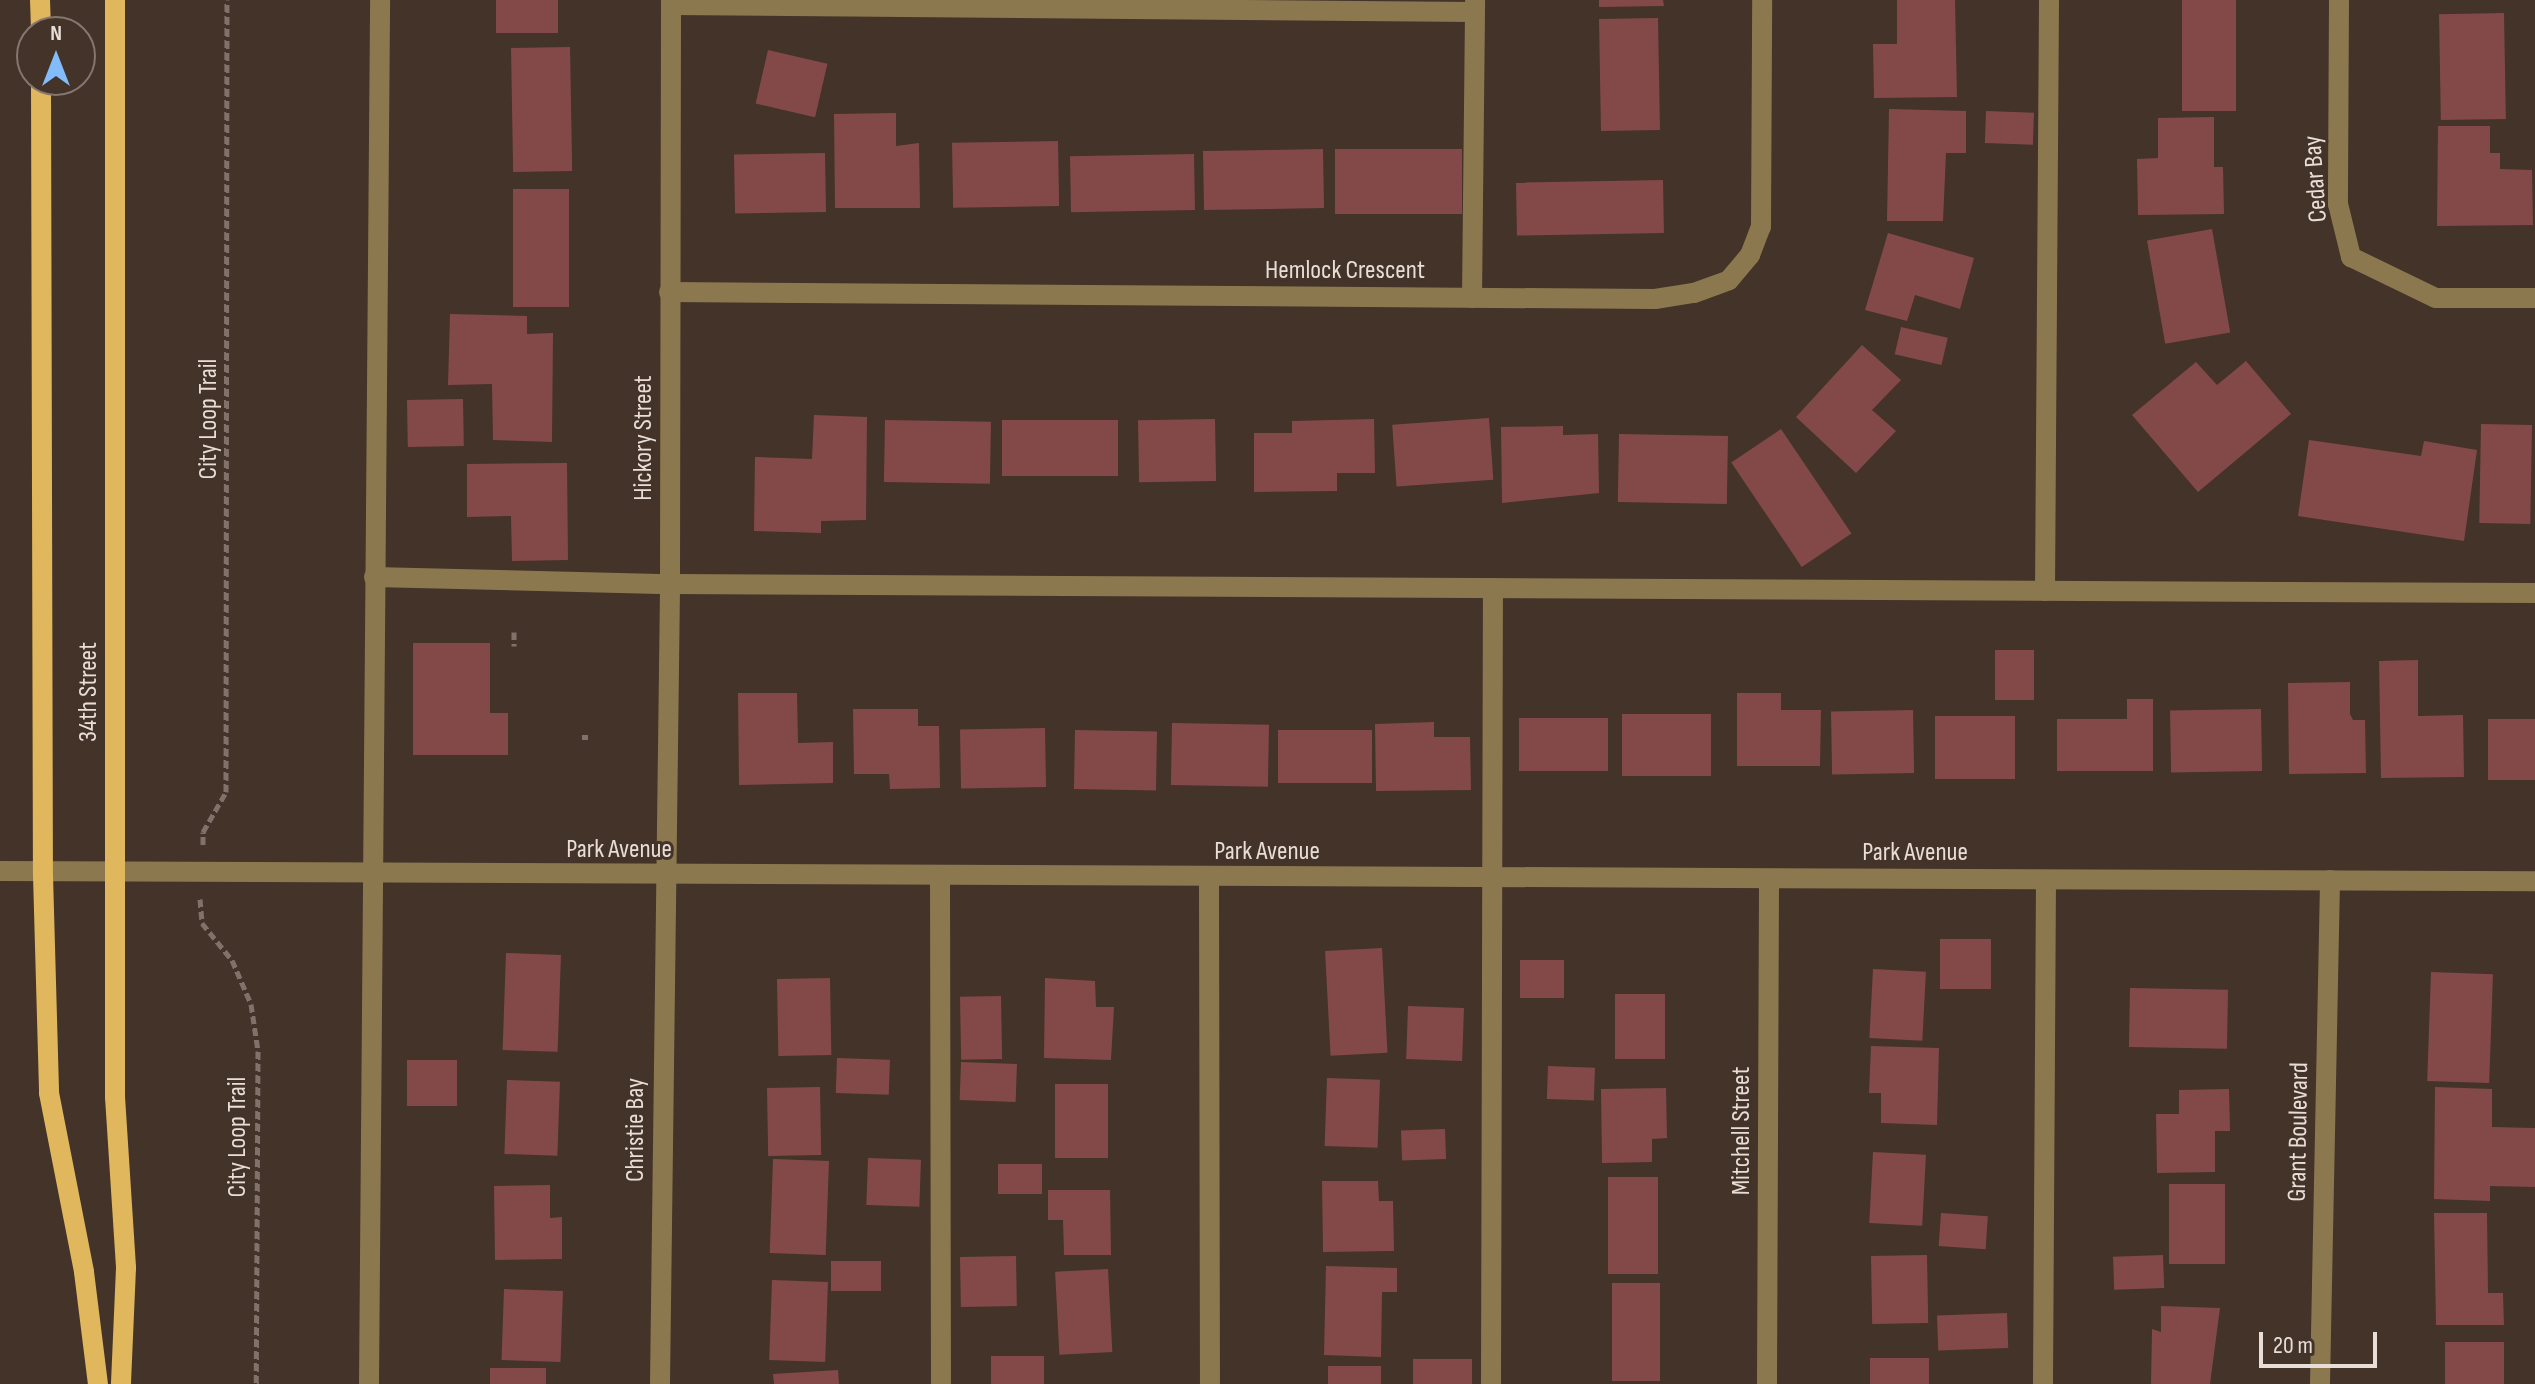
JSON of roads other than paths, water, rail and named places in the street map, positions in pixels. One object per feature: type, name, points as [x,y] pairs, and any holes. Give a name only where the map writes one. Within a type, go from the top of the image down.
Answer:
[{"type":"main road","name":"34th Street","points":[[115,0],[115,1097],[126,1268],[121,1384]]},
{"type":"main road","name":"34th Street","points":[[41,96],[43,875],[49,1093],[84,1272],[98,1384]]},
{"type":"street","points":[[369,1384],[380,0]]},
{"type":"street","name":"Hemlock Crescent","points":[[669,292],[1655,299],[1729,280],[1750,255],[1761,227],[1762,0]]},
{"type":"street","points":[[2045,591],[2049,0]]},
{"type":"street","name":"Cedar Bay","points":[[2339,0],[2338,204],[2351,257],[2436,298],[2535,298]]},
{"type":"street","points":[[671,2],[1474,6],[1472,298]]},
{"type":"street","name":"Hickory Street","points":[[663,876],[670,584],[671,2]]},
{"type":"street","points":[[374,577],[670,584],[2535,593]]},
{"type":"street","points":[[1491,1384],[1493,588]]},
{"type":"street","name":"Park Avenue","points":[[0,871],[115,876],[2535,881]]},
{"type":"street","name":"Christie Bay","points":[[660,1384],[663,876]]},
{"type":"street","points":[[940,877],[941,1384]]},
{"type":"street","points":[[1209,878],[1210,1384]]},
{"type":"street","name":"Mitchell Street","points":[[1767,1384],[1769,879]]},
{"type":"street","points":[[2043,1384],[2046,880]]},
{"type":"street","name":"Grant Boulevard","points":[[2320,1384],[2330,880]]}]
